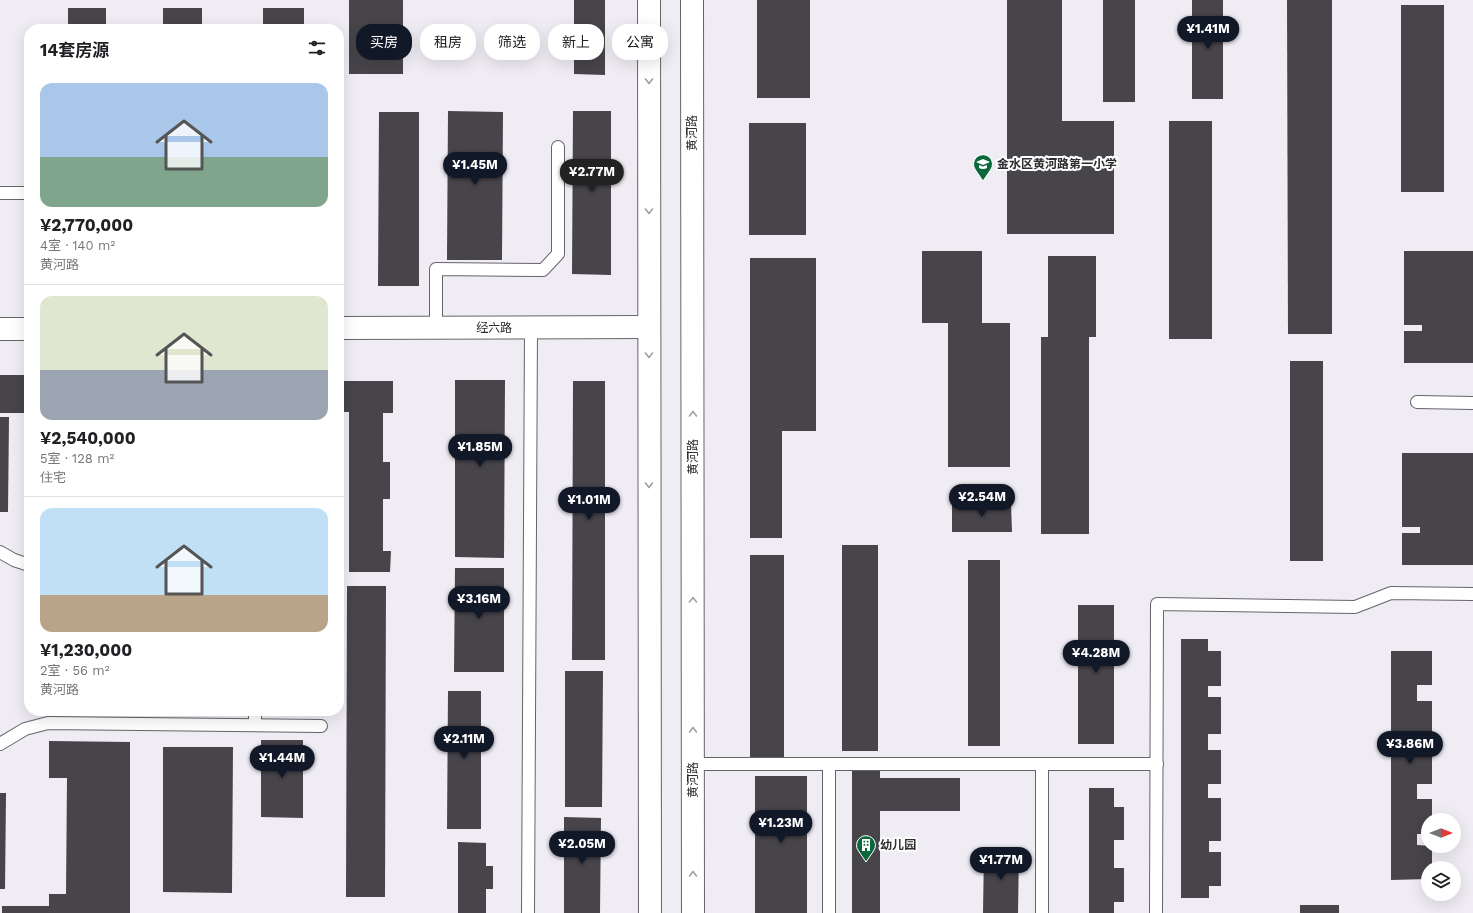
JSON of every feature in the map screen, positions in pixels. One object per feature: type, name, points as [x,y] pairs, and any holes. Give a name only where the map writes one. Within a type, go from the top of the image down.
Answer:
[{"type":"main road","points":[[649,0],[650,913]]},
{"type":"main road","name":"黄河路","points":[[692,0],[693,913]]},
{"type":"main road","name":"经六路","points":[[344,328],[649,327]]},
{"type":"main road","points":[[0,329],[24,329]]},
{"type":"lane","points":[[436,328],[436,269],[542,270],[558,254],[558,147]]},
{"type":"lane","points":[[0,193],[24,193]]},
{"type":"lane","points":[[528,913],[530,328]]},
{"type":"lane","points":[[1417,402],[1473,403]]},
{"type":"lane","points":[[0,552],[14,560],[24,563]]},
{"type":"lane","points":[[1156,913],[1157,604],[1355,607],[1391,593],[1473,594]]},
{"type":"lane","points":[[255,716],[255,725]]},
{"type":"lane","points":[[0,744],[25,729],[48,723],[321,726]]},
{"type":"lane","points":[[693,764],[1157,764]]},
{"type":"lane","points":[[829,764],[829,913]]},
{"type":"lane","points":[[1042,764],[1042,913]]},
{"type":"building","points":[[349,0],[403,0],[403,24],[356,24],[356,60],[403,60],[403,74],[349,74]]},
{"type":"building","points":[[574,0],[605,0],[605,75],[574,74],[574,60],[604,60],[604,24],[574,24]]},
{"type":"building","points":[[757,0],[810,0],[810,98],[757,98]]},
{"type":"building","points":[[1007,0],[1062,0],[1062,121],[1114,121],[1114,234],[1007,234]]},
{"type":"building","points":[[1103,0],[1135,0],[1135,102],[1103,102]]},
{"type":"building","points":[[1192,0],[1223,0],[1223,99],[1192,99]]},
{"type":"building","points":[[1287,0],[1332,0],[1332,334],[1288,334]]},
{"type":"building","points":[[1401,5],[1444,5],[1444,192],[1401,192]]},
{"type":"building","points":[[68,8],[106,8],[106,24],[68,24]]},
{"type":"building","points":[[163,8],[202,8],[202,24],[163,24]]},
{"type":"building","points":[[263,8],[304,8],[304,24],[263,24]]},
{"type":"building","points":[[448,111],[503,112],[502,260],[447,260]]},
{"type":"building","points":[[573,111],[611,111],[611,275],[572,274]]},
{"type":"building","points":[[379,112],[419,112],[419,286],[378,286]]},
{"type":"building","points":[[1169,121],[1212,121],[1212,339],[1169,339]]},
{"type":"building","points":[[749,123],[806,123],[806,235],[749,235]]},
{"type":"building","points":[[922,251],[982,251],[982,323],[1010,323],[1010,467],[948,467],[948,323],[922,323]]},
{"type":"building","points":[[1404,251],[1473,251],[1473,363],[1404,363],[1404,331],[1422,331],[1422,325],[1404,325]]},
{"type":"building","points":[[1048,256],[1096,256],[1096,337],[1089,337],[1089,534],[1041,534],[1041,337],[1048,337]]},
{"type":"building","points":[[750,258],[816,258],[816,431],[782,431],[782,538],[750,538]]},
{"type":"building","points":[[1290,361],[1323,361],[1323,561],[1290,561]]},
{"type":"building","points":[[0,375],[24,375],[24,413],[0,413]]},
{"type":"building","points":[[455,380],[505,380],[504,558],[455,557]]},
{"type":"building","points":[[344,381],[393,381],[393,413],[383,413],[383,462],[390,462],[390,499],[383,499],[383,551],[391,551],[390,572],[349,572],[349,412],[344,412]]},
{"type":"building","points":[[573,381],[605,381],[605,660],[572,660]]},
{"type":"building","points":[[0,417],[9,417],[8,512],[0,512]]},
{"type":"building","points":[[1402,453],[1473,453],[1473,565],[1402,565],[1402,533],[1420,533],[1420,527],[1402,527]]},
{"type":"building","points":[[952,504],[1011,504],[1012,532],[952,532]]},
{"type":"building","points":[[842,545],[878,545],[878,751],[842,751]]},
{"type":"building","points":[[750,555],[784,555],[784,758],[750,758]]},
{"type":"building","points":[[968,560],[1000,560],[1000,746],[968,746]]},
{"type":"building","points":[[455,568],[504,568],[504,672],[454,672]]},
{"type":"building","points":[[347,586],[386,586],[385,897],[346,897]]},
{"type":"building","points":[[1078,605],[1114,605],[1114,744],[1078,744]]},
{"type":"building","points":[[1181,639],[1208,639],[1208,651],[1221,651],[1221,686],[1208,686],[1208,697],[1221,697],[1221,734],[1208,734],[1208,750],[1221,750],[1221,784],[1208,784],[1208,798],[1221,798],[1221,841],[1209,841],[1209,852],[1221,852],[1221,886],[1209,886],[1209,898],[1181,898]]},
{"type":"building","points":[[1391,651],[1432,651],[1432,685],[1417,685],[1417,701],[1432,701],[1432,735],[1417,735],[1417,751],[1432,751],[1432,784],[1417,784],[1417,799],[1432,799],[1432,813],[1421,813],[1421,834],[1417,834],[1417,845],[1421,845],[1421,853],[1432,853],[1432,861],[1421,861],[1421,879],[1391,880]]},
{"type":"building","points":[[565,671],[603,671],[602,807],[565,807]]},
{"type":"building","points":[[448,691],[481,691],[481,829],[447,829]]},
{"type":"building","points":[[261,740],[303,740],[303,818],[261,817]]},
{"type":"building","points":[[49,741],[130,742],[130,913],[2,913],[2,906],[49,906],[49,894],[66,894],[67,778],[49,778]]},
{"type":"building","points":[[163,747],[233,747],[232,893],[163,892]]},
{"type":"building","name":"幼儿园","points":[[852,771],[880,771],[880,778],[960,778],[960,811],[880,811],[880,913],[852,913]]},
{"type":"building","points":[[755,776],[807,776],[807,913],[755,913]]},
{"type":"building","points":[[1089,788],[1114,788],[1114,807],[1124,807],[1124,840],[1114,840],[1114,868],[1124,868],[1124,902],[1114,902],[1114,913],[1089,913]]},
{"type":"building","points":[[0,793],[6,793],[5,889],[0,889]]},
{"type":"building","points":[[564,817],[601,818],[600,913],[564,913]]},
{"type":"building","points":[[458,842],[486,843],[486,866],[493,866],[493,889],[486,889],[486,913],[458,913]]},
{"type":"building","points":[[984,849],[1019,849],[1018,913],[983,913]]},
{"type":"building","points":[[1300,905],[1339,905],[1339,913],[1300,913]]},
{"type":"place","name":"金水区黄河路第一小学","points":[[983,181]]},
{"type":"place","name":"幼儿园","points":[[866,862]]}]
